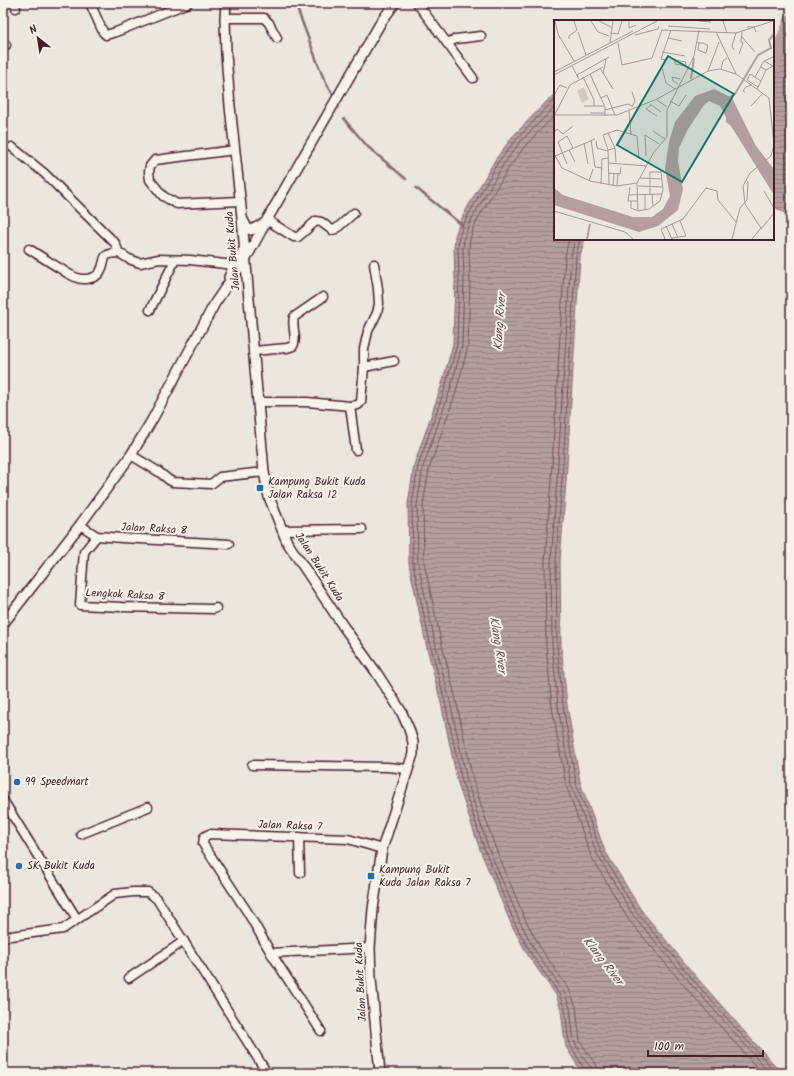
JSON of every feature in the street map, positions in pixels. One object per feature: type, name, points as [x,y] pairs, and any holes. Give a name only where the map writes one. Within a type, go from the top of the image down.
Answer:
[{"type":"street","points":[[90,3],[103,32],[106,35],[188,3]]},
{"type":"street","name":"Jalan Bukit Kuda","points":[[226,3],[226,54],[264,472],[269,497],[287,542],[343,626],[376,672],[401,712],[413,742],[413,754],[382,849],[372,909],[370,948],[371,979],[380,1073]]},
{"type":"street","points":[[217,300],[245,259],[382,22],[395,3]]},
{"type":"street","points":[[417,3],[473,78]]},
{"type":"street","points":[[225,18],[264,18],[269,23],[277,38]]},
{"type":"street","points":[[447,43],[456,39],[481,36]]},
{"type":"street","points":[[12,147],[44,173],[116,243],[119,253]]},
{"type":"street","points":[[235,150],[155,160],[150,166],[149,172],[150,180],[163,196],[178,204],[240,201]]},
{"type":"street","points":[[266,221],[294,237],[298,237],[316,221],[321,222],[332,230],[336,229],[354,213]]},
{"type":"street","points":[[242,217],[246,228],[251,230],[266,221]]},
{"type":"street","points":[[3,624],[80,525],[131,455],[152,420],[234,266],[244,249],[266,221]]},
{"type":"street","points":[[29,249],[76,278],[86,279],[97,276],[101,271],[105,257],[109,254],[119,253],[140,263],[159,259],[234,266]]},
{"type":"street","points":[[150,310],[176,260]]},
{"type":"street","points":[[258,402],[307,402],[350,406],[358,405],[361,402],[364,349],[368,331],[377,314],[379,304],[374,264]]},
{"type":"street","points":[[225,289],[234,281],[239,280],[247,286]]},
{"type":"street","points":[[254,351],[287,348],[293,346],[295,342],[292,322],[294,317],[323,297]]},
{"type":"street","points":[[364,367],[394,361]]},
{"type":"street","points":[[350,406],[356,450]]},
{"type":"street","points":[[131,455],[173,482],[211,484],[220,477],[264,472]]},
{"type":"street","name":"Jalan Raksa 8","points":[[80,525],[97,536],[229,544]]},
{"type":"street","points":[[282,530],[362,529]]},
{"type":"street","name":"Lengkok Raksa 8","points":[[97,536],[84,552],[80,605],[183,609],[216,608]]},
{"type":"street","points":[[252,765],[387,766],[408,769]]},
{"type":"street","points":[[3,800],[77,919]]},
{"type":"street","points":[[81,834],[148,807]]},
{"type":"street","name":"Jalan Raksa 7","points":[[271,953],[248,913],[204,844],[204,837],[209,834],[348,839],[382,849]]},
{"type":"street","points":[[299,837],[300,873]]},
{"type":"street","points":[[3,936],[63,929],[115,894],[148,892],[157,899],[267,1073]]},
{"type":"street","points":[[128,978],[184,942]]},
{"type":"street","points":[[321,1031],[271,953],[370,948]]},
{"type":"water","points":[[774,41],[791,44],[791,217],[774,207]]},
{"type":"water","name":"Klang River","points":[[554,94],[554,240],[585,240],[580,256],[560,561],[561,645],[567,705],[580,782],[605,851],[641,910],[698,979],[782,1073],[584,1073],[579,1068],[566,1047],[561,1010],[556,995],[529,957],[512,926],[480,850],[458,784],[409,564],[408,504],[414,465],[441,387],[453,344],[455,236],[466,210],[495,160],[513,136]]},
{"type":"waterway","points":[[295,3],[323,77],[333,95]]},
{"type":"waterway","points":[[774,62],[791,21]]},
{"type":"waterway","points":[[344,119],[368,147],[406,179]]},
{"type":"waterway","points":[[416,188],[462,225]]},
{"type":"place","name":"Kampung Bukit Kuda Jalan Raksa 12","points":[[260,488]]},
{"type":"place","name":"99 Speedmart","points":[[17,782]]},
{"type":"place","name":"SK Bukit Kuda","points":[[19,866]]},
{"type":"place","name":"Kampung Bukit Kuda Jalan Raksa 7","points":[[371,876]]}]
